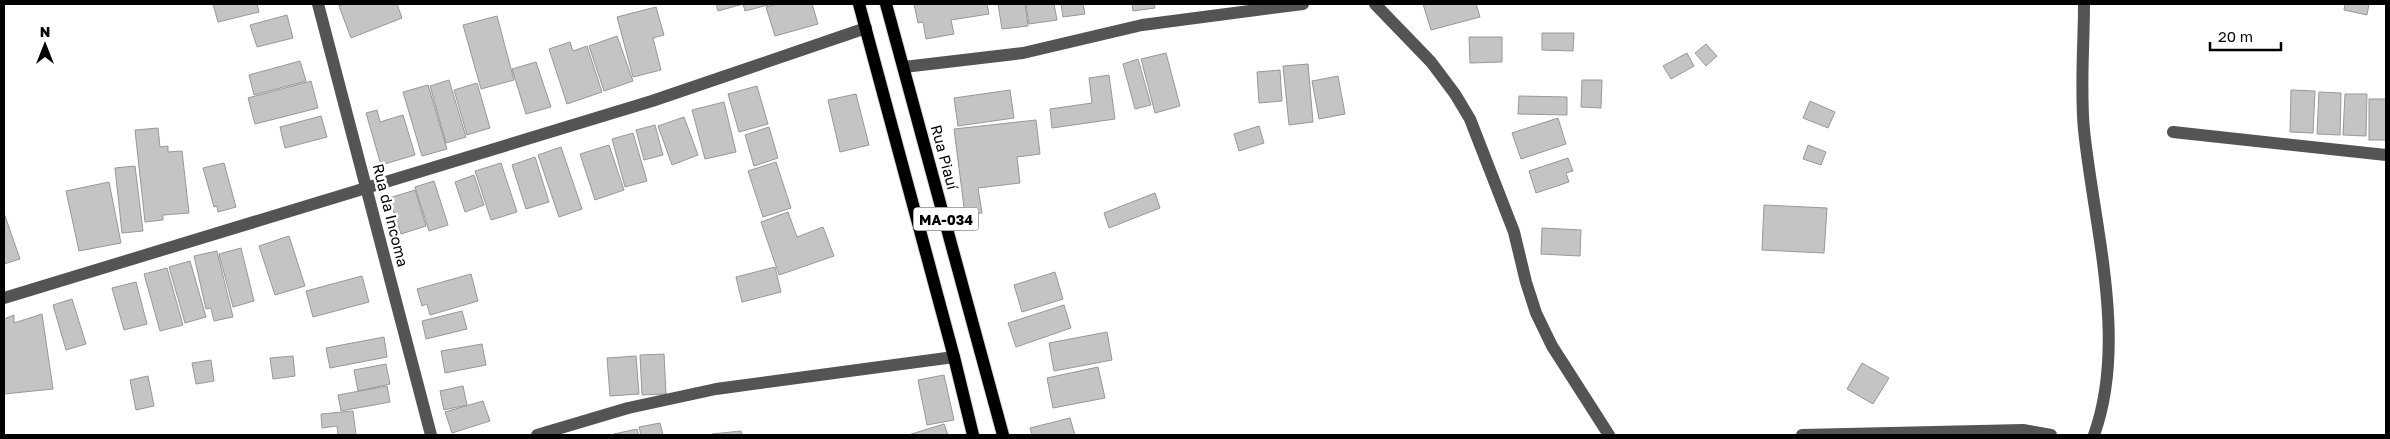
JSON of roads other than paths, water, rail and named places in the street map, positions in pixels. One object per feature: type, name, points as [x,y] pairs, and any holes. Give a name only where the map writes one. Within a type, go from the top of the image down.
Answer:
[{"type":"main road","name":"MA-034","points":[[859,4],[954,357],[973,435]]},
{"type":"main road","name":"Rua Piauí","points":[[886,4],[1003,435]]},
{"type":"street","name":"Rua da Incoma","points":[[318,4],[368,187],[432,435]]},
{"type":"street","points":[[904,67],[1023,53],[1142,25],[1303,4]]},
{"type":"street","points":[[1375,4],[1431,62],[1455,94],[1470,119],[1514,232],[1526,282],[1536,313],[1552,346],[1609,435]]},
{"type":"street","points":[[2084,4],[2084,128],[2107,292],[2108,375],[2106,396],[2094,435]]},
{"type":"street","points":[[4,298],[652,102],[866,28]]},
{"type":"street","points":[[2173,132],[2386,155]]},
{"type":"street","points":[[537,435],[628,408],[716,389],[954,357]]},
{"type":"street","points":[[1802,435],[2023,430],[2051,435]]}]
